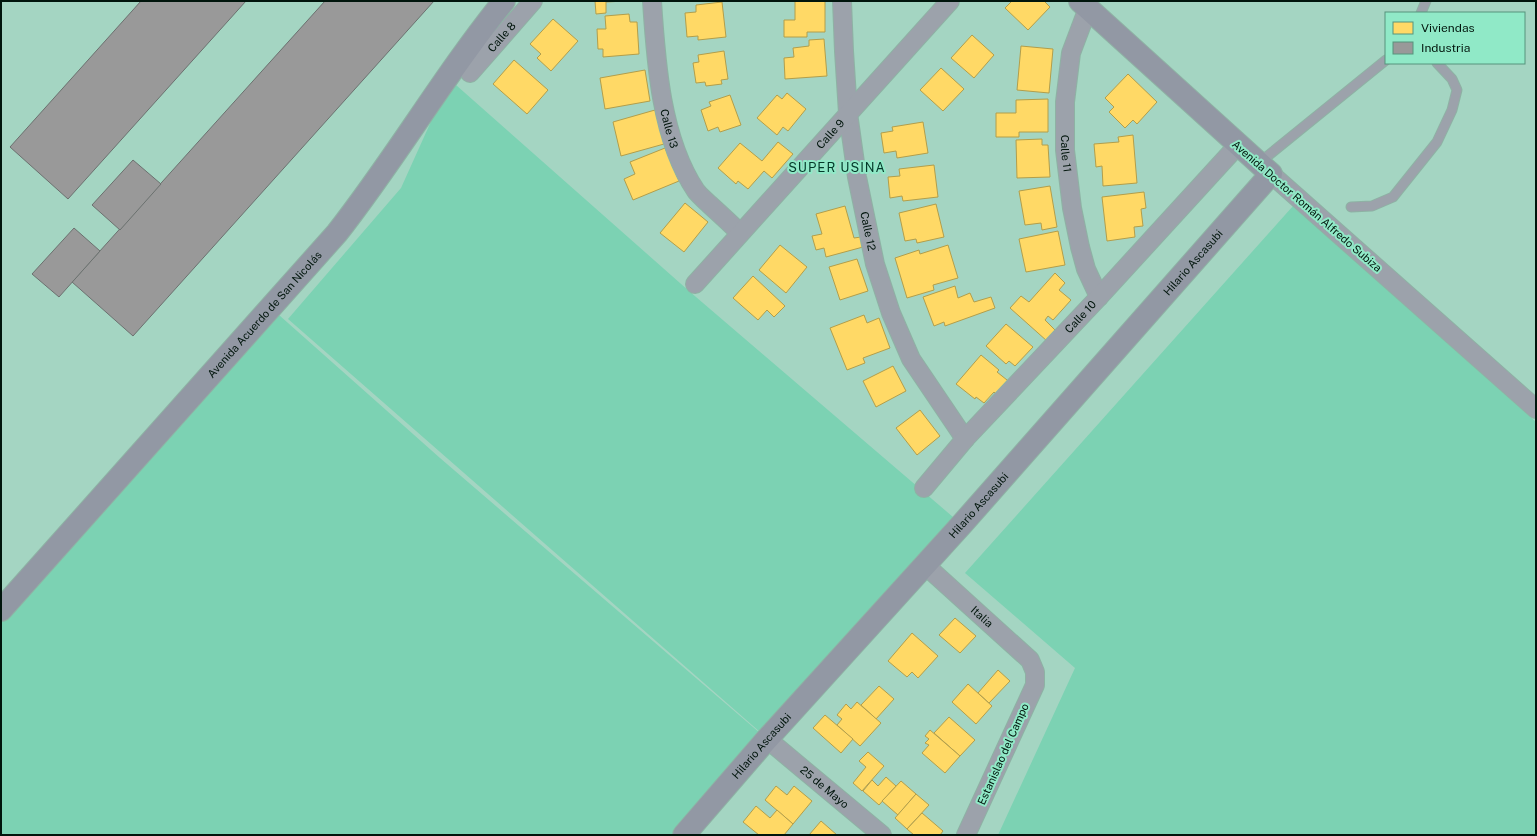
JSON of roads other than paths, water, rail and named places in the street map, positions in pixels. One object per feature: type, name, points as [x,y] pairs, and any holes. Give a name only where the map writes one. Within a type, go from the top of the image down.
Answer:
[{"type":"street","name":"Avenida Acuerdo de San Nicolás","points":[[1,610],[337,233],[367,195],[478,33],[504,1]]},
{"type":"street","name":"Calle 8","points":[[470,73],[533,1]]},
{"type":"street","name":"Calle 13","points":[[652,1],[657,64],[662,98],[670,130],[682,164],[697,193],[740,233]]},
{"type":"street","name":"Calle 12","points":[[842,1],[848,113],[860,192],[875,264],[891,313],[911,359],[965,439]]},
{"type":"street","name":"Calle 9","points":[[694,284],[950,1]]},
{"type":"street","name":"Avenida Doctor Román Alfredo Subiza","points":[[1084,5],[1238,145],[1536,409]]},
{"type":"street","name":"Calle 11","points":[[1084,5],[1071,53],[1065,102],[1065,150],[1072,208],[1080,247],[1086,270],[1099,296]]},
{"type":"street","name":"Calle 10","points":[[924,488],[965,439],[1238,145]]},
{"type":"street","name":"Hilario Ascasubi","points":[[684,835],[767,739],[925,565],[1265,168]]},
{"type":"street","name":"Italia","points":[[925,565],[1030,660],[1035,672]]},
{"type":"street","name":"Estanislao del Campo","points":[[966,835],[1035,685],[1035,672]]},
{"type":"street","name":"25 de Mayo","points":[[767,739],[882,835]]},
{"type":"lane","points":[[1421,12],[1426,1]]},
{"type":"lane","points":[[1265,168],[1385,61]]},
{"type":"lane","points":[[1351,207],[1372,206],[1393,196],[1437,142],[1452,110],[1457,90],[1452,79],[1438,64]]},
{"type":"district","name":"SUPER USINA","points":[[837,167]]}]
